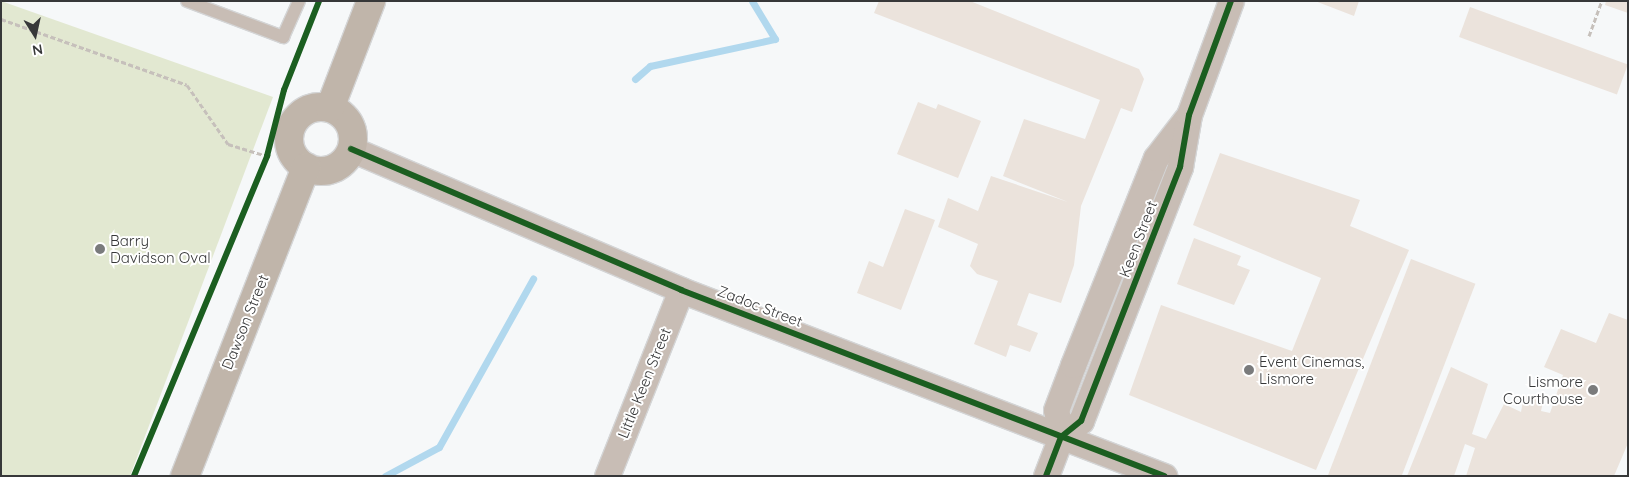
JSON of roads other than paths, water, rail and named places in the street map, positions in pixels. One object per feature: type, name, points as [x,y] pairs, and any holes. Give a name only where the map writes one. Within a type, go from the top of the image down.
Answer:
[{"type":"main road","points":[[330,108],[371,1]]},
{"type":"main road","points":[[311,108],[330,108],[351,129],[351,149],[336,167],[321,171],[306,167],[292,154],[291,127],[311,108]]},
{"type":"main road","name":"Dawson Street","points":[[184,476],[306,167]]},
{"type":"street","name":"Keen Street","points":[[1061,436],[1081,421],[1180,167],[1189,115],[1231,1]]},
{"type":"street","name":"Zadoc Street","points":[[351,149],[682,290],[1164,476]]},
{"type":"street","name":"Little Keen Street","points":[[607,476],[682,290]]},
{"type":"street","points":[[1046,476],[1061,436]]},
{"type":"lane","points":[[187,1],[283,37],[299,1]]},
{"type":"waterway","points":[[635,79],[650,66],[775,39],[752,1]]},
{"type":"waterway","points":[[385,476],[439,447],[533,279]]},
{"type":"place","name":"Barry Davidson Oval","points":[[100,249]]},
{"type":"place","name":"Event Cinemas, Lismore","points":[[1249,370]]},
{"type":"place","name":"Lismore Courthouse","points":[[1593,390]]}]
